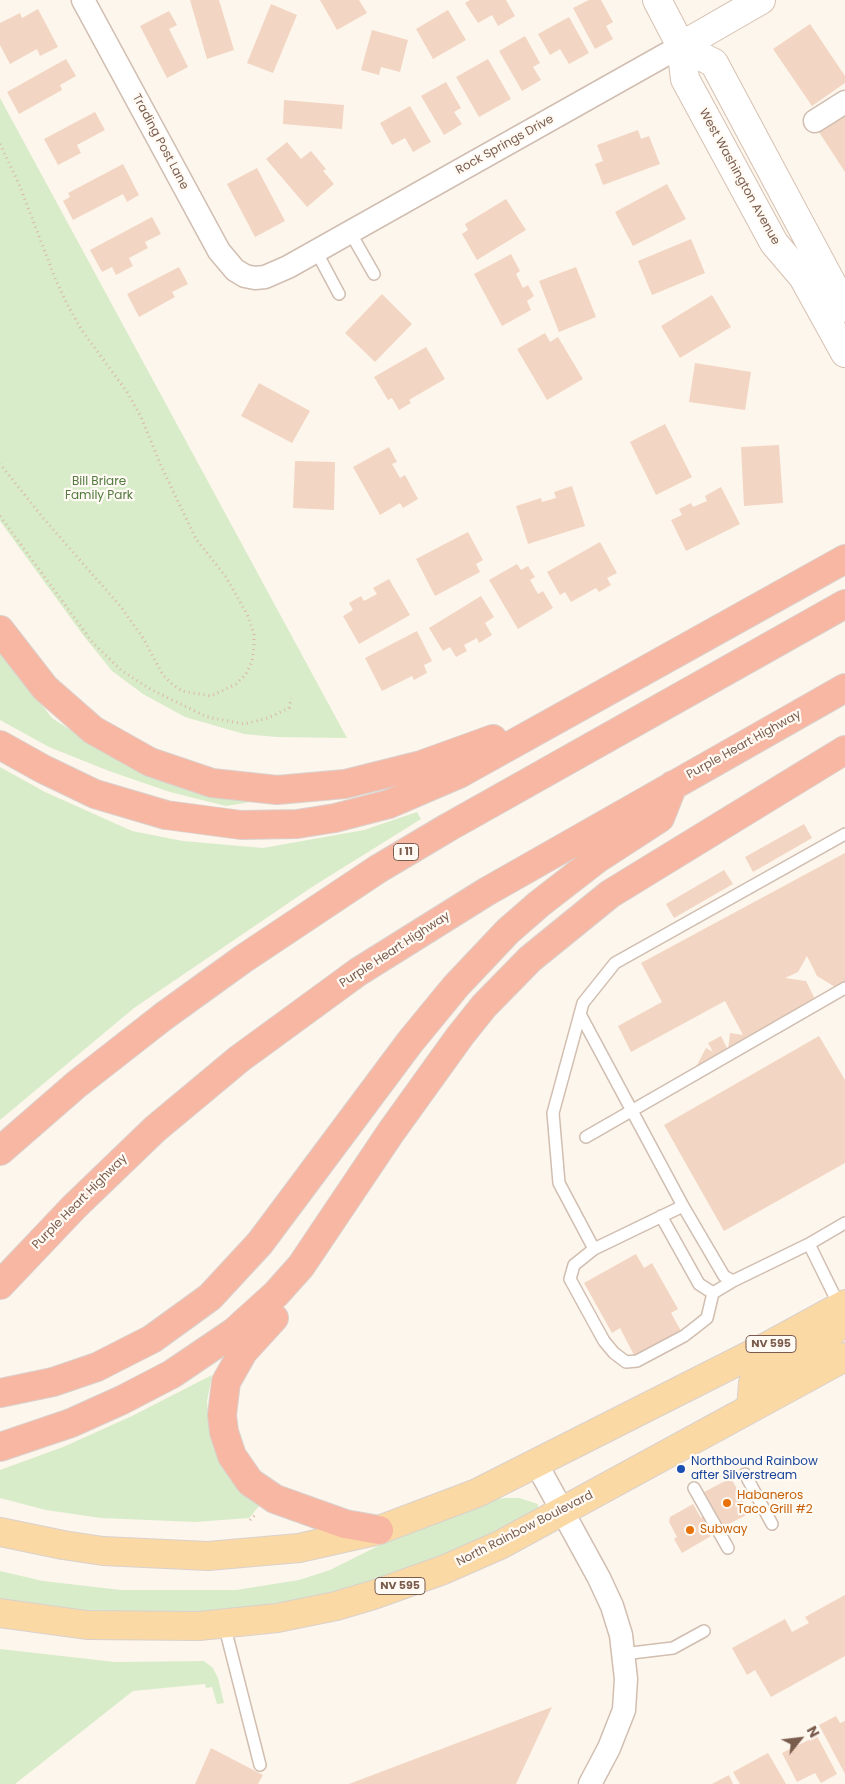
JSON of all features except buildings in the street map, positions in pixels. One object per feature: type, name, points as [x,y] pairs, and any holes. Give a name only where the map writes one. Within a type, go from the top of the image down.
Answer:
[{"type":"highway","points":[[0,745],[78,786],[148,811],[223,824],[298,824],[362,812],[424,791],[475,766],[622,681],[845,559]]},
{"type":"highway","name":"I 11","points":[[0,1151],[71,1089],[164,1016],[243,959],[378,869],[447,828],[845,604]]},
{"type":"highway","points":[[0,630],[45,688],[106,739],[135,755],[182,774],[212,783],[261,789],[300,789],[336,786],[422,765],[480,745],[622,681]]},
{"type":"highway","name":"Purple Heart Highway","points":[[0,1286],[74,1207],[155,1130],[277,1030],[358,972],[419,932],[845,688]]},
{"type":"highway","points":[[0,1447],[56,1428],[105,1408],[172,1374],[219,1343],[262,1307],[301,1266],[460,1036],[499,990],[546,945],[594,906],[628,882],[845,750]]},
{"type":"highway","points":[[0,1393],[54,1382],[97,1367],[152,1339],[210,1297],[256,1249],[410,1042],[456,986],[508,931],[539,904],[597,859],[660,818],[673,785]]},
{"type":"highway","points":[[353,1190],[308,1280],[237,1358],[224,1390],[222,1415],[224,1432],[232,1456],[245,1476],[262,1491],[279,1502],[330,1520],[379,1530]]},
{"type":"main road","name":"West Washington Avenue","points":[[656,0],[681,46],[685,79],[694,96],[774,243],[803,277],[845,353]]},
{"type":"main road","name":"Rock Springs Drive","points":[[681,46],[761,0]]},
{"type":"main road","points":[[681,46],[714,63],[845,308]]},
{"type":"main road","points":[[750,1408],[753,1383],[761,1375],[827,1338],[838,1325],[842,1305]]},
{"type":"main road","name":"NV 595","points":[[0,1532],[102,1551],[208,1556],[299,1548],[379,1530],[460,1500],[536,1463],[842,1305]]},
{"type":"main road","name":"North Rainbow Boulevard","points":[[0,1613],[47,1621],[126,1627],[224,1624],[277,1618],[336,1606],[412,1582],[500,1545],[845,1357]]},
{"type":"street","name":"Trading Post Lane","points":[[83,0],[218,251],[226,262],[245,276]]},
{"type":"street","name":"Rock Springs Drive","points":[[245,276],[265,277],[316,252],[681,46]]},
{"type":"street","points":[[815,121],[845,102]]},
{"type":"street","points":[[536,1463],[612,1606],[621,1635],[626,1679],[624,1710],[609,1748],[590,1784]]},
{"type":"lane","points":[[350,232],[374,274]]},
{"type":"lane","points":[[316,252],[339,294]]},
{"type":"lane","points":[[594,1249],[559,1183],[553,1113],[583,1003],[614,963],[845,834]]},
{"type":"lane","points":[[586,1137],[845,988]]},
{"type":"lane","points":[[580,1014],[683,1206],[724,1276],[733,1281]]},
{"type":"lane","points":[[683,1206],[594,1249],[574,1265],[570,1279],[604,1341],[614,1353],[626,1362],[637,1361],[684,1336],[697,1326],[707,1318],[713,1293],[733,1281],[809,1244],[845,1223]]},
{"type":"lane","points":[[661,1216],[699,1284],[713,1293]]},
{"type":"lane","points":[[809,1244],[842,1305]]},
{"type":"lane","points":[[745,1474],[772,1524]]},
{"type":"lane","points":[[694,1488],[728,1548]]},
{"type":"lane","points":[[224,1624],[260,1765]]},
{"type":"lane","points":[[623,1654],[673,1648],[704,1630]]},
{"type":"path","points":[[0,144],[19,184],[67,304],[81,329],[128,392],[196,539],[226,577],[247,614],[254,634],[254,646],[252,662],[246,674],[236,684],[211,696],[182,691],[172,684],[163,675],[143,638],[121,607],[44,519],[0,464]]},
{"type":"path","points":[[0,516],[93,644],[120,670],[150,689],[207,717],[244,724],[268,718],[289,708],[291,698]]},
{"type":"green space","name":"Bill Briare Family Park","points":[[0,98],[347,738],[276,737],[244,734],[185,717],[143,694],[112,671],[83,635],[0,521]]},
{"type":"green space","points":[[0,651],[52,718],[117,760],[176,782],[257,801],[226,806],[170,792],[109,771],[49,747],[0,720]]},
{"type":"green space","points":[[0,767],[45,792],[132,831],[183,841],[263,848],[364,830],[417,812],[421,819],[312,887],[134,1008],[0,1120]]},
{"type":"green space","points":[[212,1375],[207,1401],[210,1435],[220,1462],[231,1481],[260,1505],[249,1518],[195,1522],[101,1518],[46,1510],[0,1498],[0,1470],[63,1447],[132,1416]]},
{"type":"green space","points":[[519,1498],[538,1504],[538,1510],[463,1549],[373,1581],[320,1596],[216,1613],[124,1616],[0,1600],[0,1571],[43,1581],[121,1590],[236,1590],[299,1580],[330,1570],[390,1540],[494,1499]]},
{"type":"green space","points":[[0,1649],[115,1662],[204,1661],[213,1668],[218,1678],[224,1703],[217,1704],[212,1687],[206,1688],[205,1684],[133,1691],[15,1784],[0,1784]]},
{"type":"place","name":"Northbound Rainbow after Silverstream","points":[[681,1469]]},
{"type":"place","name":"Habaneros Taco Grill #2","points":[[727,1503]]},
{"type":"place","name":"Subway","points":[[690,1530]]}]
